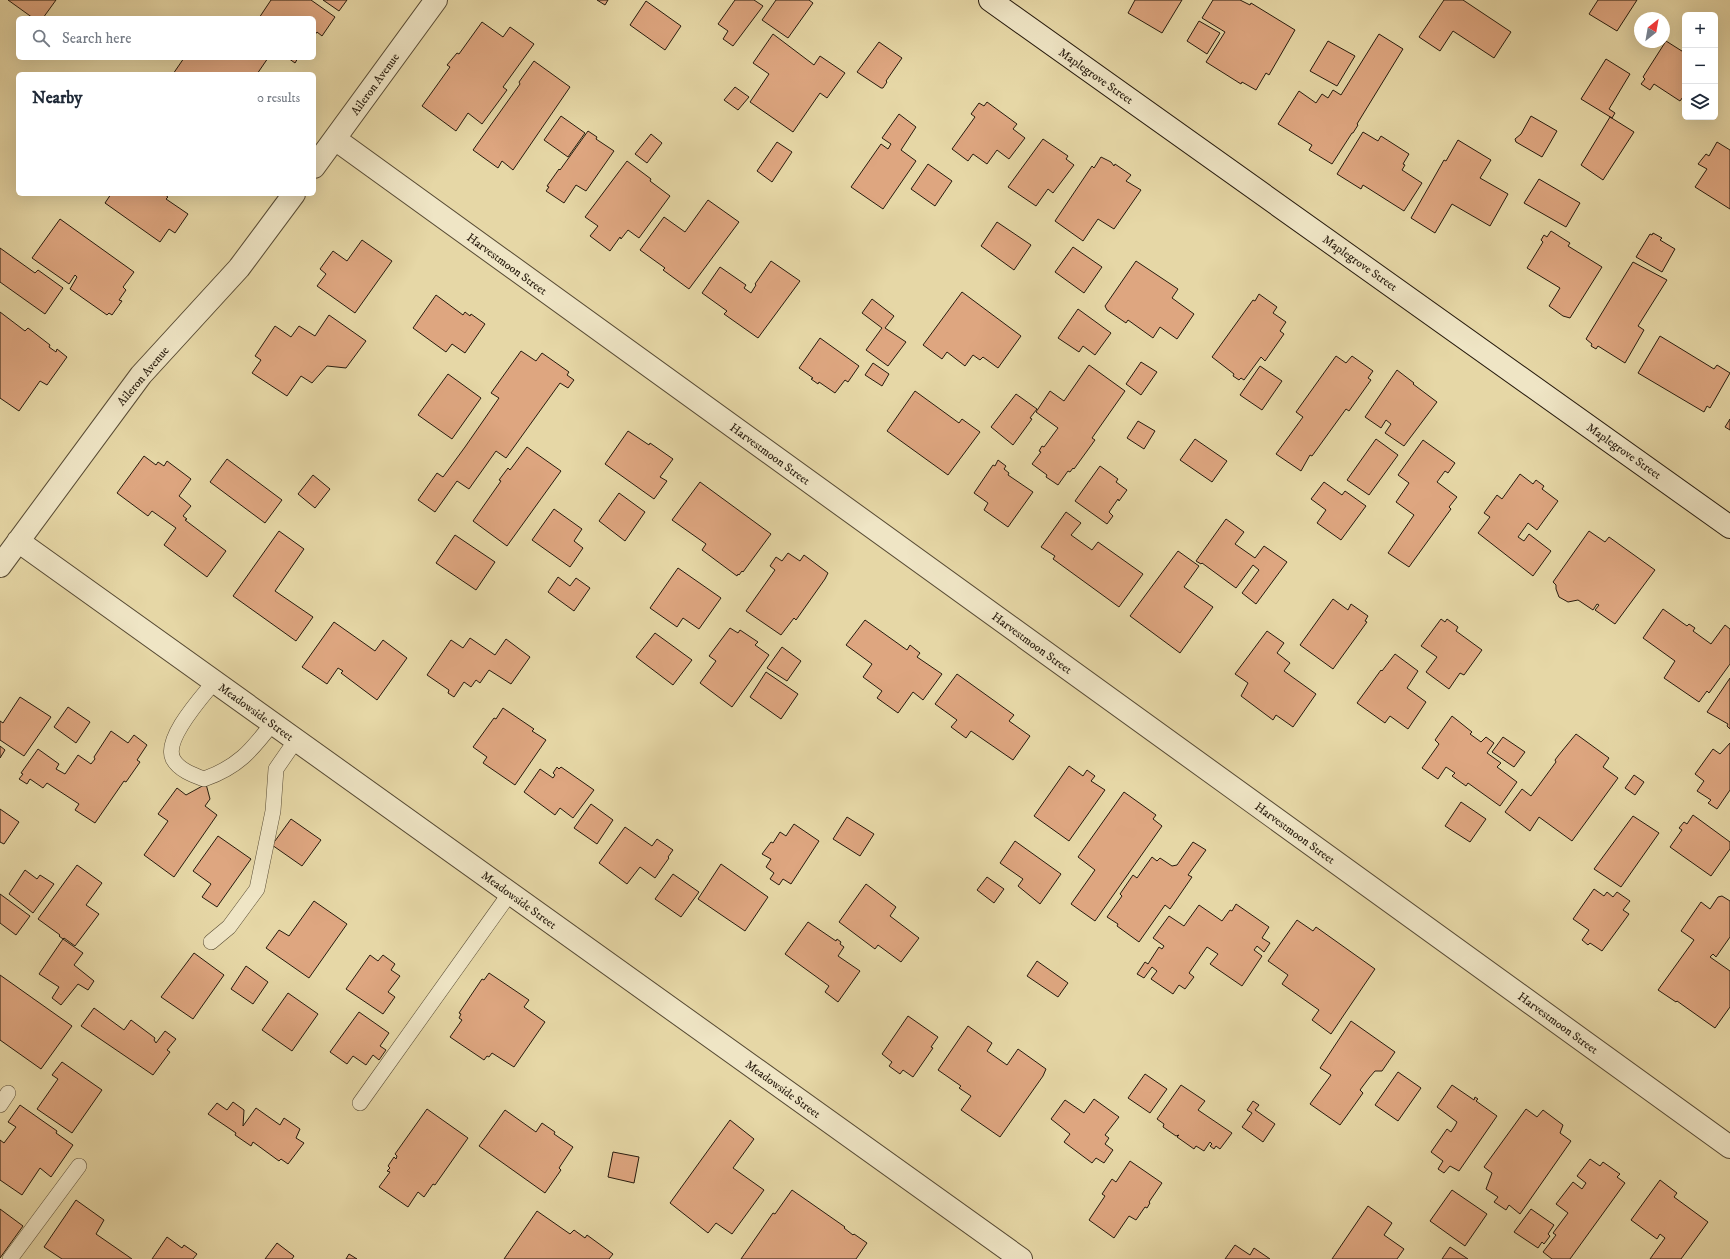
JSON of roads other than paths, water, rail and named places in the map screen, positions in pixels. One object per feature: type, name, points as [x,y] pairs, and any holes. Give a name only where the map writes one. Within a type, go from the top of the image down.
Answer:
[{"type":"street","name":"Aileron Avenue","points":[[316,164],[436,0]]},
{"type":"street","name":"Maplegrove Street","points":[[990,0],[1730,527]]},
{"type":"street","name":"Harvestmoon Street","points":[[335,139],[1730,1147]]},
{"type":"street","name":"Aileron Avenue","points":[[0,566],[141,375],[239,268],[293,196]]},
{"type":"street","name":"Meadowside Street","points":[[18,541],[1021,1259]]},
{"type":"lane","points":[[214,682],[177,731],[171,746],[173,758],[180,767],[204,779],[216,775],[234,765],[250,751],[272,724]]},
{"type":"lane","points":[[212,942],[229,927],[257,889],[273,811],[276,769],[296,740]]},
{"type":"lane","points":[[360,1103],[510,893]]},
{"type":"lane","points":[[10,1259],[79,1166]]}]
